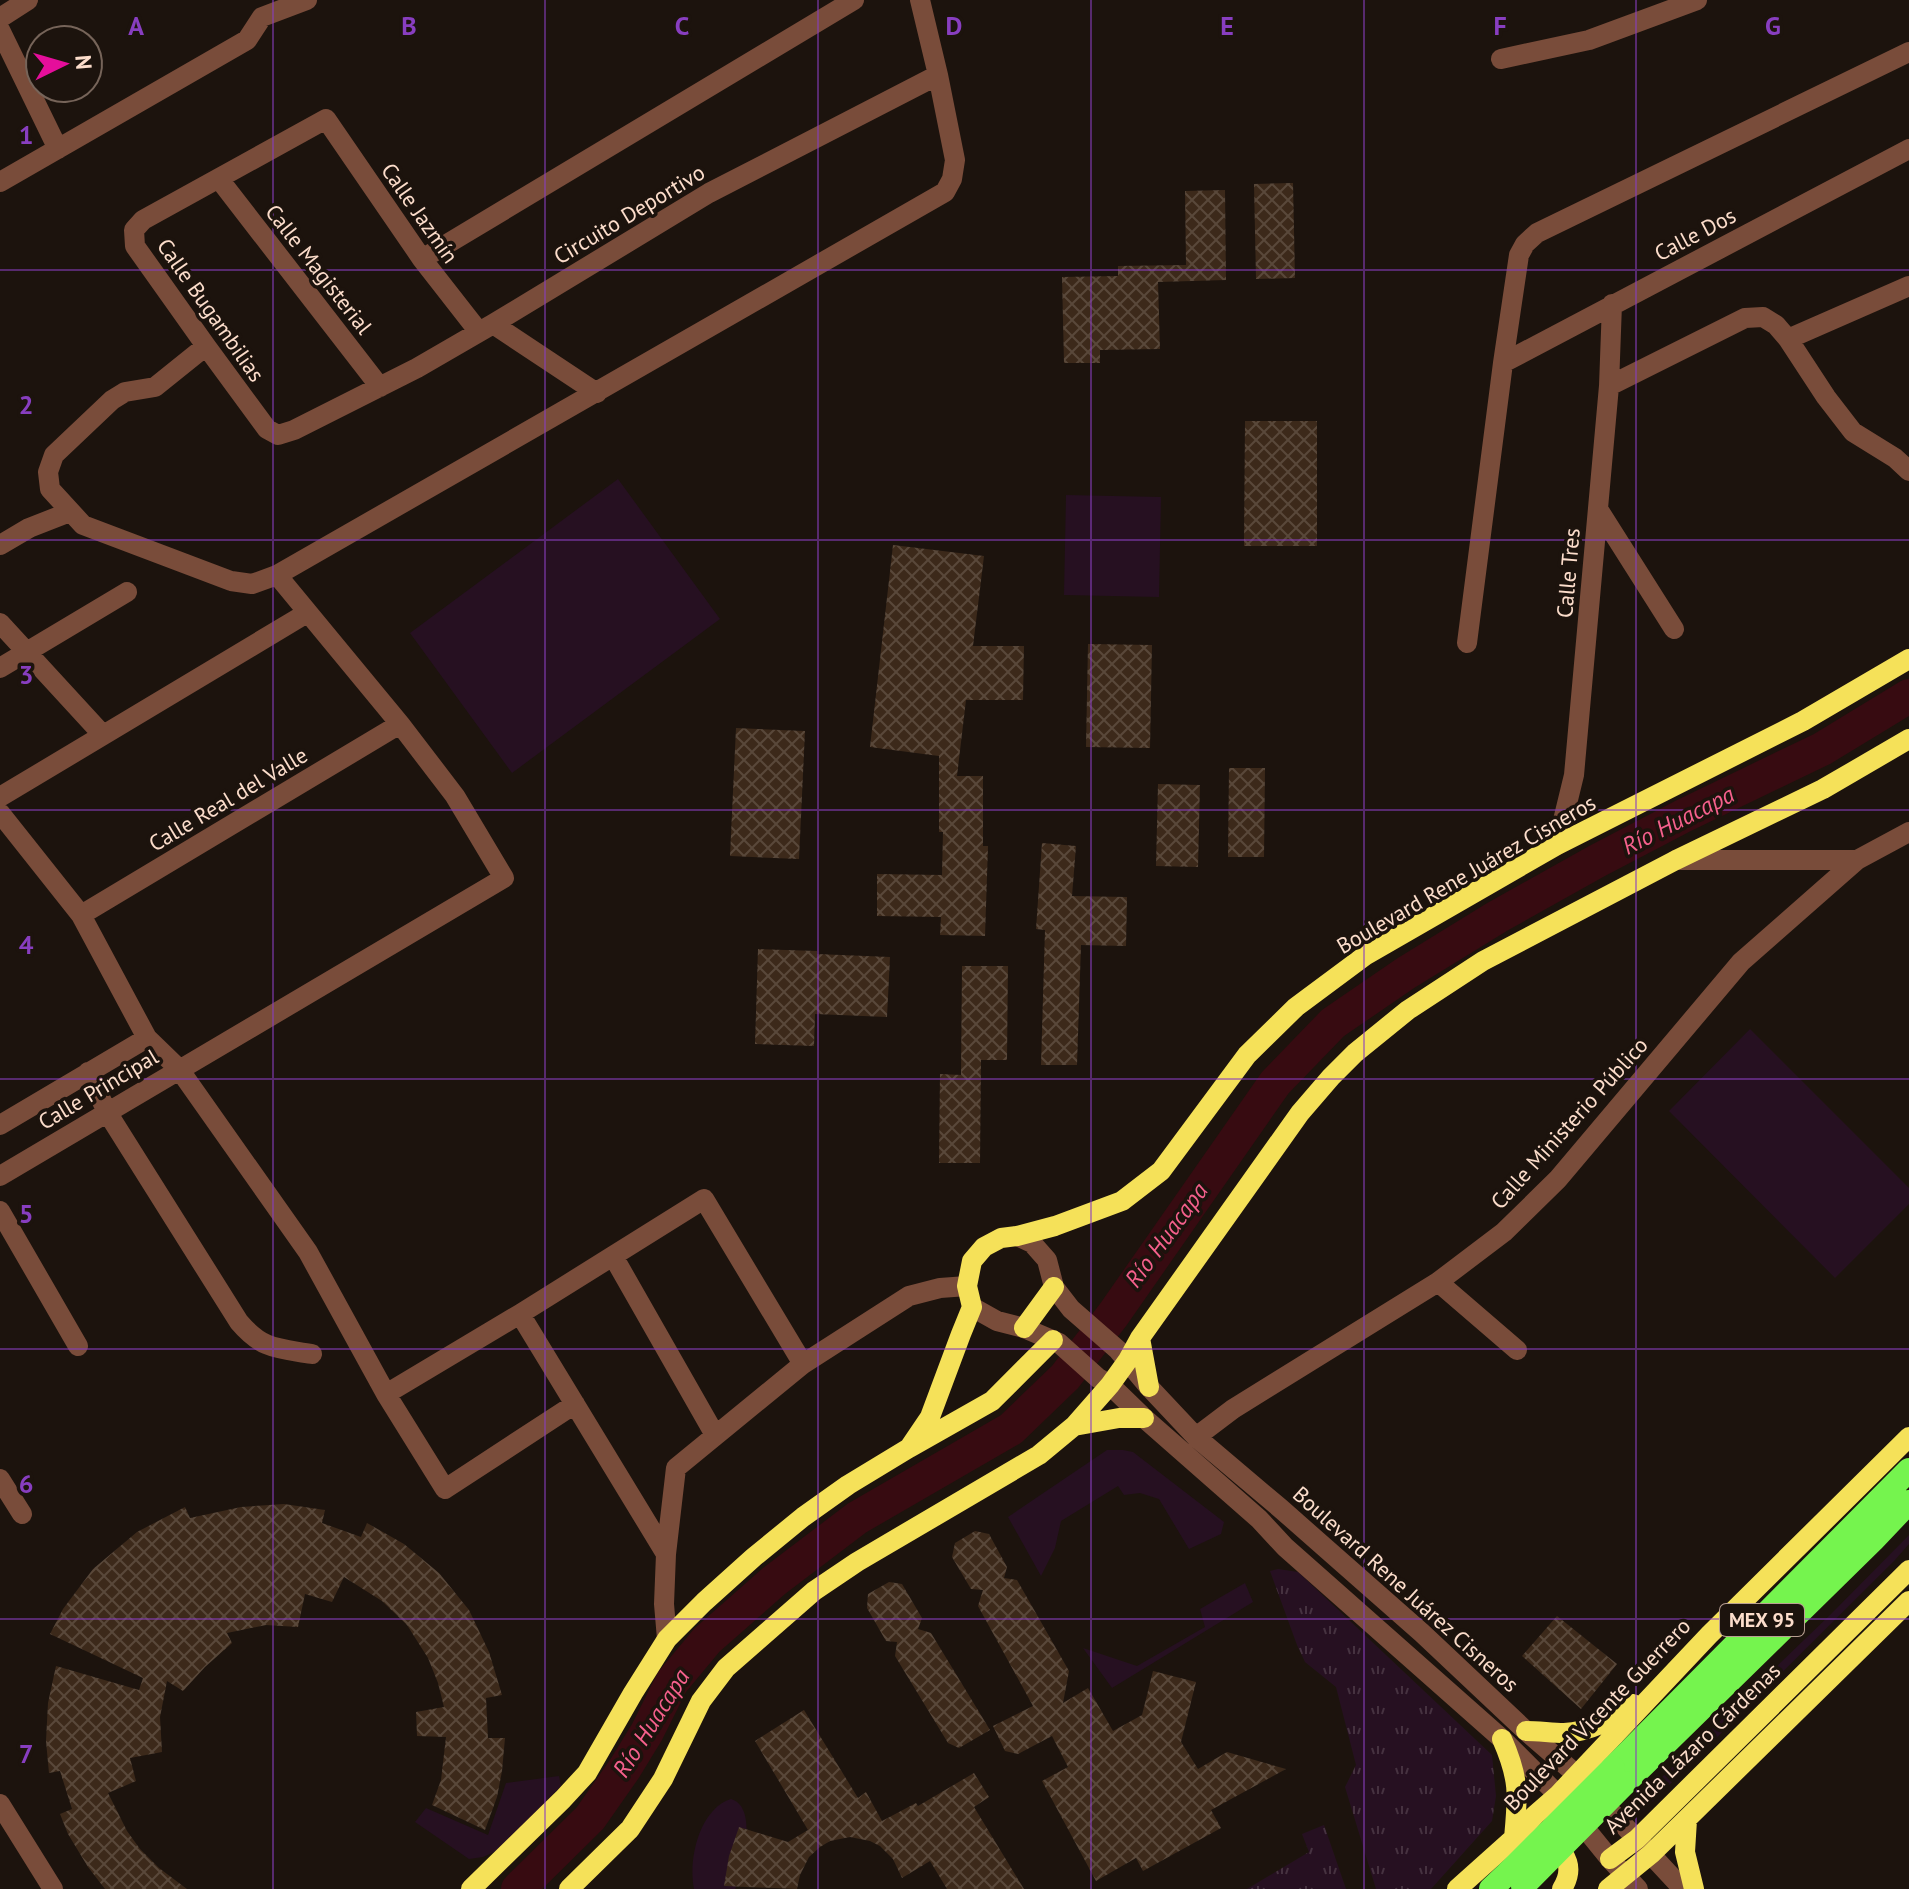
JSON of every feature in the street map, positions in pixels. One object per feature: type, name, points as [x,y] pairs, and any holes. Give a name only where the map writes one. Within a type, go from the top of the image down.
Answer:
[{"type":"highway","name":"MEX 95","points":[[1491,1889],[1517,1882],[1909,1470]]},
{"type":"highway","name":"MEX 95","points":[[1619,1776],[1862,1550],[1909,1502]]},
{"type":"main road","name":"Boulevard Rene Juárez Cisneros","points":[[967,1286],[972,1261],[984,1247],[1001,1238],[1055,1226],[1122,1201],[1161,1171],[1247,1055],[1296,1007],[1366,955],[1557,845],[1803,721],[1909,659]]},
{"type":"main road","points":[[569,1889],[630,1829],[663,1779],[701,1701],[726,1668],[814,1591],[857,1562],[1039,1455],[1074,1426],[1300,1113],[1355,1053],[1408,1010],[1483,961],[1676,860],[1823,789],[1909,739]]},
{"type":"main road","points":[[909,1448],[930,1417],[972,1307],[967,1286]]},
{"type":"main road","points":[[1024,1328],[1054,1287]]},
{"type":"main road","points":[[1140,1338],[1149,1387]]},
{"type":"main road","points":[[471,1889],[587,1773],[667,1639],[754,1557],[848,1485],[992,1401],[1056,1341]]},
{"type":"main road","points":[[1074,1426],[1119,1418],[1144,1418]]},
{"type":"main road","name":"Boulevard Vicente Guerrero","points":[[1457,1889],[1558,1795],[1709,1635],[1909,1437]]},
{"type":"main road","name":"Avenida Lázaro Cárdenas","points":[[1624,1874],[1637,1839],[1909,1570]]},
{"type":"main road","name":"Avenida Lázaro Cárdenas","points":[[1624,1874],[1687,1820],[1909,1601]]},
{"type":"main road","points":[[1526,1731],[1568,1733],[1589,1727],[1622,1714],[1636,1701],[1658,1689]]},
{"type":"main road","points":[[1502,1739],[1512,1762],[1518,1794],[1519,1832],[1540,1827],[1560,1848],[1569,1864],[1562,1889]]},
{"type":"main road","points":[[1687,1820],[1685,1852],[1694,1889]]},
{"type":"main road","points":[[1608,1889],[1624,1874]]},
{"type":"street","points":[[0,18],[28,0]]},
{"type":"street","points":[[0,182],[247,40],[261,9],[307,0]]},
{"type":"street","points":[[422,259],[854,0]]},
{"type":"street","points":[[206,346],[155,387],[125,392],[112,400],[54,455],[48,472],[50,489],[83,525],[231,581],[252,584],[277,575],[945,192],[952,179],[955,160],[920,0]]},
{"type":"street","points":[[1501,59],[1589,40],[1697,0]]},
{"type":"street","points":[[0,30],[58,149]]},
{"type":"street","points":[[1467,643],[1503,363],[1519,255],[1525,244],[1537,233],[1909,52]]},
{"type":"street","name":"Circuito Deportivo","points":[[278,435],[380,387],[486,328],[709,193],[938,75]]},
{"type":"street","name":"Calle Jazmín","points":[[326,119],[422,259],[486,328],[597,393]]},
{"type":"street","name":"Calle Bugambilias","points":[[278,435],[267,429],[135,246],[134,230],[143,220],[326,119]]},
{"type":"street","name":"Calle Dos","points":[[1503,363],[1909,149]]},
{"type":"street","name":"Calle Magisterial","points":[[219,179],[380,387]]},
{"type":"street","points":[[1788,339],[1909,286]]},
{"type":"street","name":"Calle Tres","points":[[1557,845],[1574,775],[1609,386],[1612,304]]},
{"type":"street","points":[[1609,386],[1745,318],[1763,317],[1776,325],[1788,339],[1853,432],[1895,458],[1909,471]]},
{"type":"street","points":[[1598,509],[1674,629]]},
{"type":"street","points":[[0,545],[29,528],[70,512]]},
{"type":"street","points":[[277,575],[400,724]]},
{"type":"street","points":[[0,668],[127,592]]},
{"type":"street","points":[[0,797],[307,613]]},
{"type":"street","points":[[0,623],[102,734]]},
{"type":"street","name":"Calle Principal","points":[[0,1176],[504,878],[455,796],[400,724]]},
{"type":"street","name":"Calle Real del Valle","points":[[81,915],[400,724]]},
{"type":"street","points":[[0,813],[81,915],[147,1038],[179,1069],[308,1252],[386,1394],[445,1489],[575,1404]]},
{"type":"street","name":"Calle Ministerio Público","points":[[1196,1437],[1233,1409],[1438,1282],[1504,1232],[1558,1179],[1741,962],[1857,860],[1909,832]]},
{"type":"street","points":[[1676,860],[1857,860]]},
{"type":"street","name":"Calle Principal","points":[[0,1125],[147,1038]]},
{"type":"street","points":[[88,1072],[107,1112],[239,1322],[251,1336],[268,1347],[312,1354]]},
{"type":"street","points":[[386,1394],[704,1199],[803,1364]]},
{"type":"street","points":[[0,1211],[78,1346]]},
{"type":"street","name":"Boulevard Rene Juárez Cisneros","points":[[1017,1236],[1032,1243],[1047,1260],[1054,1287],[1079,1317],[1123,1355],[1196,1437],[1422,1633],[1577,1775],[1683,1889]]},
{"type":"street","points":[[613,1256],[715,1435]]},
{"type":"street","points":[[1438,1282],[1517,1350]]},
{"type":"street","points":[[667,1639],[664,1604],[666,1554],[676,1468],[803,1364],[909,1296],[940,1288],[967,1286]]},
{"type":"street","points":[[972,1307],[997,1321],[1056,1341],[1104,1381],[1502,1739],[1558,1795],[1624,1874]]},
{"type":"street","points":[[520,1314],[666,1554]]},
{"type":"street","points":[[0,1479],[22,1514]]},
{"type":"street","points":[[0,1804],[53,1889]]},
{"type":"green space","points":[[618,479],[720,619],[512,773],[410,633]]},
{"type":"green space","points":[[1066,495],[1161,497],[1159,597],[1064,595]]},
{"type":"green space","points":[[1750,1029],[1909,1188],[1909,1204],[1835,1278],[1669,1111]]},
{"type":"green space","points":[[1107,1450],[1133,1452],[1224,1522],[1221,1534],[1189,1549],[1159,1499],[1140,1493],[1124,1495],[1118,1486],[1061,1521],[1055,1548],[1041,1576],[1008,1517]]},
{"type":"green space","points":[[1909,1535],[1909,1544],[1895,1560],[1643,1811],[1634,1804],[1831,1614]]},
{"type":"green space","points":[[1270,1571],[1298,1572],[1492,1755],[1496,1796],[1492,1821],[1431,1889],[1376,1889],[1345,1787],[1356,1765],[1336,1687],[1305,1662]]},
{"type":"green space","points":[[1245,1583],[1253,1602],[1112,1688],[1083,1648],[1137,1666],[1205,1627],[1200,1609]]},
{"type":"green space","points":[[559,1776],[561,1786],[501,1849],[483,1857],[469,1859],[415,1822],[426,1808],[488,1835],[506,1783]]},
{"type":"green space","points":[[731,1799],[740,1804],[746,1825],[736,1887],[694,1889],[693,1864],[698,1837],[711,1813]]},
{"type":"green space","points":[[1324,1825],[1346,1889],[1247,1889],[1309,1852],[1302,1834]]},
{"type":"building","points":[[1293,183],[1295,278],[1256,279],[1254,184]]},
{"type":"building","points":[[1225,190],[1226,280],[1158,282],[1160,349],[1100,350],[1100,363],[1064,363],[1062,277],[1118,276],[1118,266],[1186,265],[1185,191]]},
{"type":"building","points":[[1245,421],[1317,421],[1317,546],[1244,546]]},
{"type":"building","points":[[893,545],[984,556],[973,646],[1024,646],[1023,700],[966,700],[957,776],[983,776],[983,846],[988,846],[985,936],[940,935],[941,917],[877,916],[877,874],[942,875],[939,756],[870,747]]},
{"type":"building","points":[[1088,644],[1152,645],[1150,748],[1086,747]]},
{"type":"building","points":[[736,728],[805,731],[799,859],[730,856]]},
{"type":"building","points":[[1229,768],[1265,768],[1264,857],[1228,857]]},
{"type":"building","points":[[1158,784],[1200,785],[1198,867],[1156,866]]},
{"type":"building","points":[[1042,843],[1076,846],[1072,896],[1127,897],[1126,946],[1081,945],[1077,1065],[1041,1065],[1045,930],[1036,929]]},
{"type":"building","points":[[758,949],[890,957],[887,1017],[815,1014],[814,1046],[755,1044]]},
{"type":"building","points":[[962,966],[1008,966],[1007,1060],[981,1060],[980,1163],[939,1163],[940,1074],[961,1075]]},
{"type":"building","points":[[284,1504],[325,1510],[322,1523],[361,1537],[367,1523],[404,1544],[439,1573],[469,1610],[489,1652],[502,1695],[486,1698],[488,1738],[505,1738],[497,1797],[485,1830],[432,1805],[441,1780],[446,1737],[417,1736],[416,1712],[444,1707],[438,1683],[428,1658],[407,1625],[382,1601],[344,1577],[332,1602],[305,1594],[298,1627],[266,1625],[227,1633],[232,1643],[183,1691],[167,1681],[160,1717],[162,1752],[130,1758],[136,1781],[108,1793],[140,1849],[187,1889],[105,1889],[68,1834],[60,1814],[72,1809],[60,1771],[49,1773],[46,1741],[48,1703],[56,1666],[139,1690],[143,1678],[50,1634],[63,1609],[93,1569],[137,1532],[185,1507],[190,1518],[241,1507]]},
{"type":"building","points":[[975,1531],[989,1534],[1007,1567],[1004,1578],[1017,1580],[1069,1671],[1063,1703],[1088,1688],[1113,1731],[1142,1715],[1153,1671],[1196,1682],[1181,1742],[1198,1769],[1227,1752],[1286,1769],[1211,1810],[1221,1828],[1143,1871],[1136,1858],[1096,1881],[1042,1781],[1068,1767],[1052,1736],[1018,1754],[1005,1751],[993,1726],[1033,1706],[978,1606],[983,1590],[971,1589],[952,1557],[955,1543]]},
{"type":"building","points":[[889,1582],[902,1584],[922,1618],[918,1629],[931,1633],[990,1730],[959,1748],[948,1743],[895,1656],[897,1642],[886,1641],[867,1608],[868,1594]]},
{"type":"building","points":[[1557,1616],[1617,1664],[1581,1709],[1522,1656]]},
{"type":"building","points":[[804,1710],[858,1798],[866,1792],[882,1821],[916,1803],[918,1806],[974,1773],[989,1797],[974,1807],[1024,1889],[947,1889],[930,1861],[902,1878],[893,1859],[880,1846],[850,1837],[830,1841],[809,1857],[797,1889],[724,1886],[729,1856],[739,1827],[788,1842],[808,1830],[755,1741]]},
{"type":"waterway","name":"Río Huacapa","points":[[518,1889],[590,1818],[647,1732],[672,1682],[707,1640],[774,1581],[857,1518],[1011,1429],[1065,1377],[1113,1315],[1275,1083],[1333,1023],[1497,917],[1683,816],[1822,749],[1909,696]]}]
